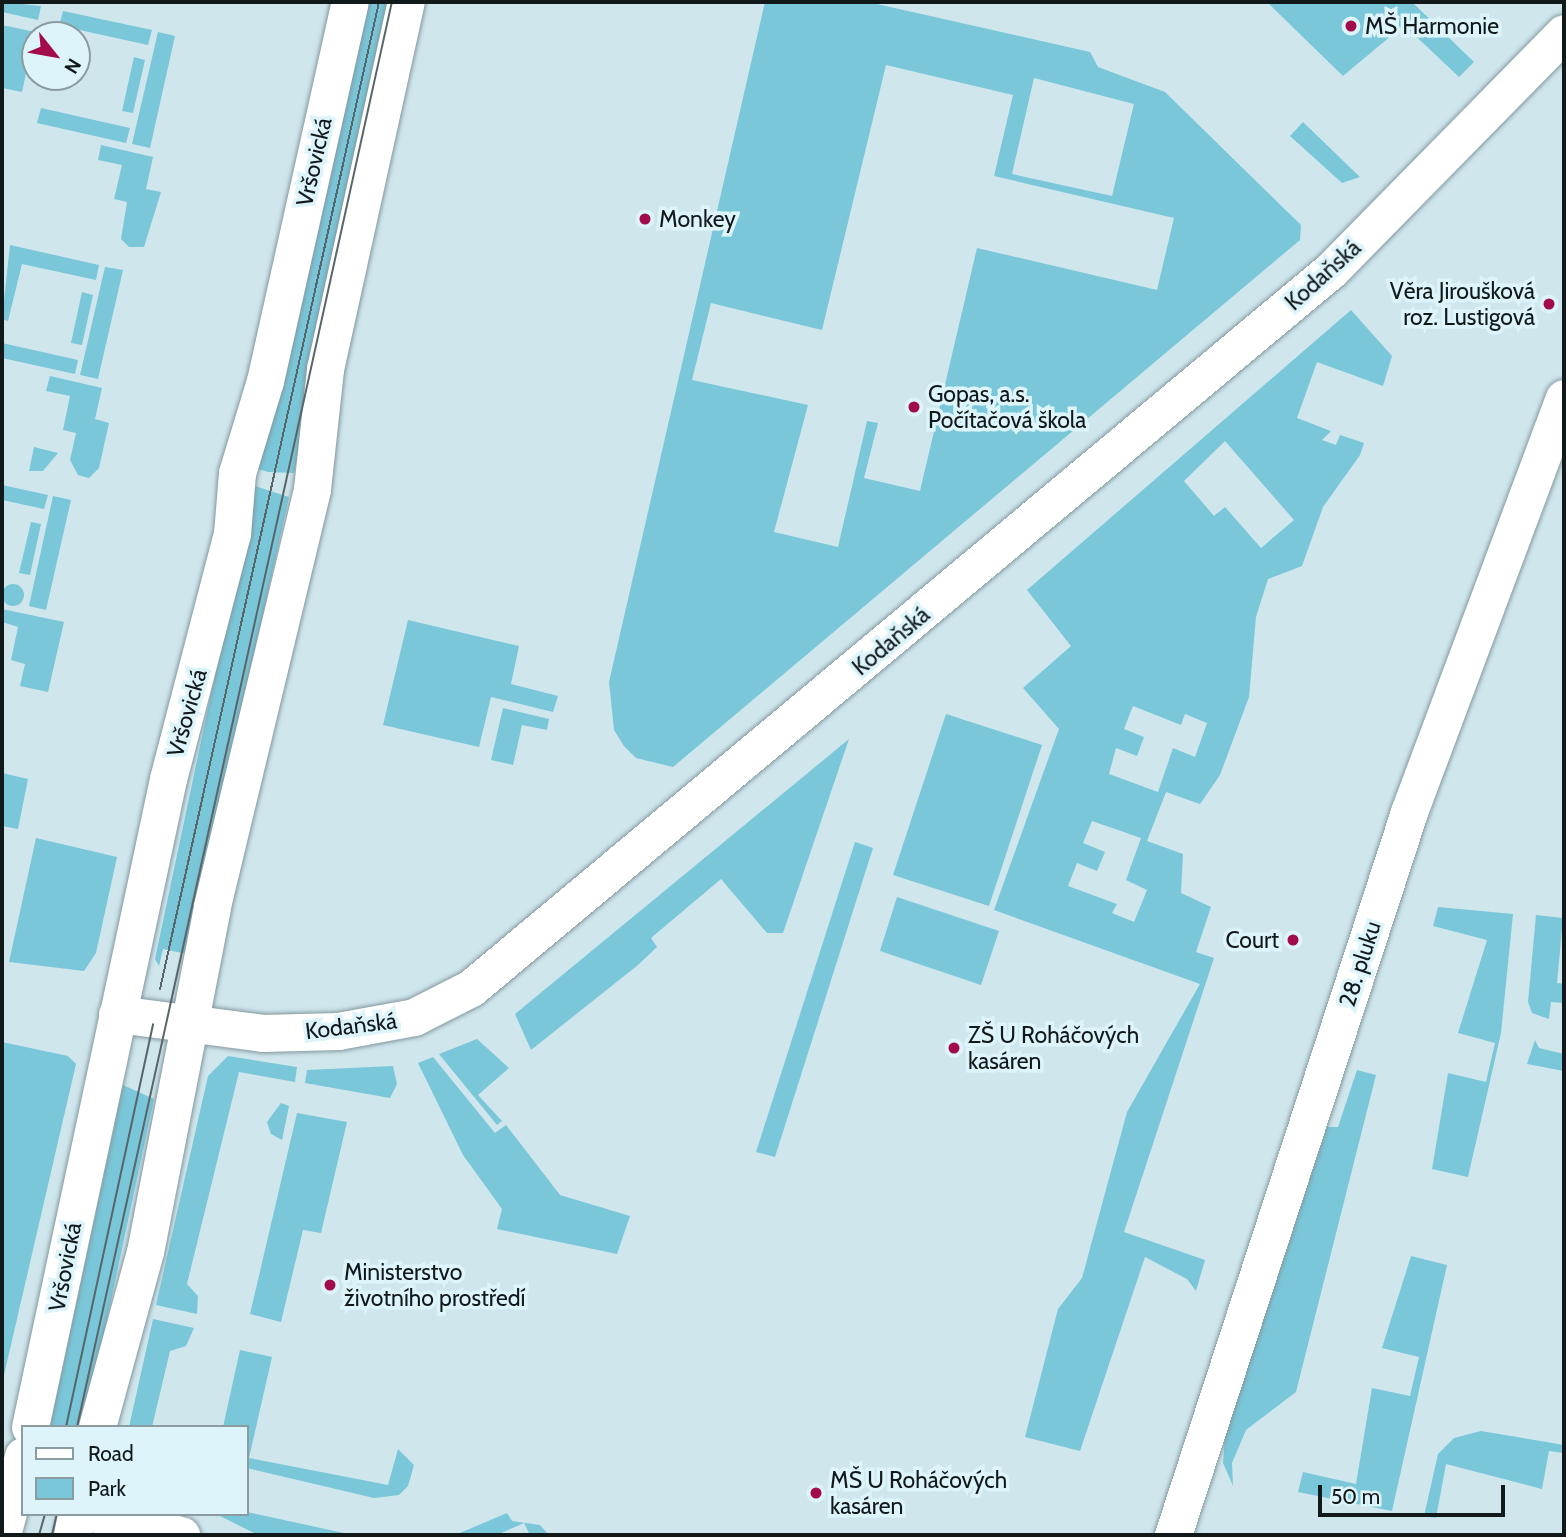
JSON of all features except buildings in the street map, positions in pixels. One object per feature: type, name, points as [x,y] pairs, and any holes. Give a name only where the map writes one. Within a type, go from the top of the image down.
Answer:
[{"type":"main road","name":"Vršovická","points":[[30,1425],[117,1014],[350,2]]},
{"type":"main road","points":[[98,1425],[145,1252],[255,713],[312,489],[325,369],[406,2]]},
{"type":"main road","name":"Kodaňská","points":[[117,1014],[286,1034],[379,1026],[433,1010],[471,988],[1331,270],[1564,33]]},
{"type":"main road","name":"28. pluku","points":[[1173,1535],[1409,812],[1564,398]]},
{"type":"main road","points":[[2,1535],[21,1464]]},
{"type":"main road","points":[[72,1535],[76,1516]]},
{"type":"main road","points":[[104,1516],[181,1535]]},
{"type":"green space","points":[[2,2],[41,6],[38,20],[2,12]]},
{"type":"green space","points":[[363,2],[399,2],[294,473],[268,472],[258,469]]},
{"type":"green space","points":[[765,2],[868,2],[1090,52],[1098,67],[1165,92],[1301,225],[1300,240],[673,767],[636,758],[624,746],[614,730],[609,682]],"holes":[[[886,65],[1013,95],[994,176],[1174,218],[1157,290],[977,248],[920,491],[864,478],[878,423],[867,421],[838,547],[774,532],[808,405],[692,380],[711,303],[822,330]],[[1034,78],[1134,104],[1112,196],[1012,174]]]},
{"type":"green space","points":[[1267,2],[1412,2],[1474,62],[1459,77],[1404,25],[1343,76]]},
{"type":"green space","points":[[63,11],[152,30],[148,45],[91,33],[91,21],[60,21]]},
{"type":"green space","points":[[2,25],[21,29],[22,91],[22,92],[2,88]]},
{"type":"green space","points":[[158,32],[175,36],[150,148],[132,144]]},
{"type":"green space","points":[[134,57],[145,60],[133,113],[122,111]]},
{"type":"green space","points":[[41,108],[130,128],[126,143],[37,123]]},
{"type":"green space","points":[[1303,122],[1360,177],[1342,183],[1290,136]]},
{"type":"green space","points":[[101,145],[153,157],[146,189],[161,192],[144,247],[129,247],[121,239],[127,202],[114,199],[122,165],[98,160]]},
{"type":"green space","points":[[10,245],[99,265],[96,280],[22,264],[8,321],[2,319]]},
{"type":"green space","points":[[105,267],[123,270],[98,379],[80,375]]},
{"type":"green space","points":[[82,292],[93,295],[82,345],[71,343]]},
{"type":"green space","points":[[1351,310],[1392,356],[1383,386],[1317,362],[1297,418],[1331,431],[1322,440],[1336,445],[1340,435],[1364,443],[1360,455],[1323,507],[1302,566],[1268,579],[1256,617],[1249,697],[1220,775],[1200,804],[1166,792],[1147,841],[1183,854],[1181,893],[1211,907],[1196,952],[1214,958],[1124,1232],[1205,1260],[1196,1291],[1187,1279],[1145,1257],[1080,1451],[1025,1437],[1058,1309],[1082,1278],[1127,1112],[1200,984],[994,910],[1059,729],[1023,688],[1071,646],[1027,590]],"holes":[[[1225,441],[1294,520],[1261,548],[1225,507],[1214,516],[1184,481]],[[1133,706],[1181,725],[1185,714],[1207,723],[1195,757],[1173,748],[1158,792],[1109,774],[1116,748],[1137,756],[1144,737],[1124,729]],[[1092,821],[1141,838],[1126,880],[1147,890],[1134,922],[1112,913],[1117,904],[1068,886],[1077,863],[1097,871],[1105,852],[1083,843]]]},
{"type":"green space","points":[[2,343],[78,360],[75,374],[2,358]]},
{"type":"green space","points":[[50,376],[102,388],[95,419],[109,423],[99,468],[89,478],[78,475],[70,460],[76,433],[63,430],[70,396],[46,391]]},
{"type":"green space","points":[[34,447],[58,453],[43,471],[29,471]]},
{"type":"green space","points":[[2,485],[48,495],[44,509],[2,500]]},
{"type":"green space","points":[[255,486],[289,497],[187,954],[163,949],[159,966],[155,959]]},
{"type":"green space","points":[[53,496],[71,500],[46,610],[29,606]]},
{"type":"green space","points":[[31,522],[41,524],[30,575],[19,573]]},
{"type":"green space","points":[[13,584],[21,587],[24,595],[21,603],[13,606],[5,603],[2,595],[5,587]]},
{"type":"green space","points":[[2,609],[64,622],[48,692],[20,686],[25,664],[11,660],[18,627],[2,622]]},
{"type":"green space","points":[[408,620],[519,646],[511,684],[558,696],[553,712],[491,697],[479,747],[383,725]]},
{"type":"green space","points":[[503,708],[549,719],[547,730],[522,725],[513,765],[491,760]]},
{"type":"green space","points":[[946,714],[1042,745],[989,906],[893,875]]},
{"type":"green space","points":[[849,739],[783,933],[767,933],[721,879],[651,938],[657,947],[638,965],[531,1050],[515,1014]]},
{"type":"green space","points":[[2,773],[28,779],[18,829],[2,826]]},
{"type":"green space","points":[[36,838],[117,857],[96,953],[84,971],[9,962]]},
{"type":"green space","points":[[855,842],[873,848],[775,1157],[756,1152]]},
{"type":"green space","points":[[897,897],[999,931],[981,985],[880,951]]},
{"type":"green space","points":[[1438,907],[1513,914],[1501,1033],[1468,1177],[1432,1169],[1448,1073],[1486,1082],[1495,1043],[1458,1033],[1487,940],[1433,926]]},
{"type":"green space","points":[[1536,915],[1563,918],[1557,983],[1564,984],[1564,1003],[1551,1002],[1549,1019],[1532,1013],[1528,1002]]},
{"type":"green space","points":[[477,1039],[509,1068],[478,1095],[502,1121],[497,1125],[439,1054]]},
{"type":"green space","points":[[1535,1040],[1539,1048],[1564,1054],[1564,1071],[1527,1064]]},
{"type":"green space","points":[[2,1042],[68,1056],[76,1064],[4,1375]]},
{"type":"green space","points":[[228,1056],[297,1067],[295,1082],[239,1072],[187,1284],[198,1296],[197,1314],[156,1305],[208,1076]]},
{"type":"green space","points":[[433,1057],[495,1133],[506,1125],[560,1195],[630,1216],[617,1254],[497,1229],[502,1209],[463,1155],[418,1063]]},
{"type":"green space","points":[[393,1066],[397,1084],[390,1098],[305,1083],[307,1070]]},
{"type":"green space","points":[[1357,1070],[1376,1075],[1296,1392],[1246,1430],[1232,1463],[1233,1486],[1223,1463],[1225,1435],[1327,1127],[1338,1127]]},
{"type":"green space","points":[[123,1085],[154,1099],[84,1425],[50,1425]]},
{"type":"green space","points":[[281,1103],[289,1106],[282,1140],[271,1134],[267,1122]]},
{"type":"green space","points":[[297,1113],[347,1122],[321,1233],[303,1230],[281,1322],[250,1314]]},
{"type":"green space","points":[[1411,1256],[1447,1265],[1392,1511],[1298,1492],[1303,1472],[1356,1484],[1372,1388],[1410,1396],[1419,1357],[1382,1348]]},
{"type":"green space","points":[[153,1319],[194,1328],[186,1346],[170,1351],[152,1425],[129,1425]]},
{"type":"green space","points":[[240,1350],[272,1357],[249,1458],[388,1485],[398,1449],[414,1465],[408,1486],[399,1495],[374,1498],[248,1468],[248,1425],[223,1425]]},
{"type":"green space","points":[[1481,1431],[1564,1445],[1564,1453],[1549,1451],[1542,1489],[1446,1464],[1436,1518],[1424,1516],[1438,1454],[1454,1438]]},
{"type":"green space","points":[[248,1512],[353,1535],[258,1535],[220,1516],[248,1516]]},
{"type":"green space","points":[[507,1513],[512,1521],[540,1525],[549,1535],[530,1535],[524,1523],[497,1535],[455,1535]]},
{"type":"tram line","points":[[160,989],[379,2]]},
{"type":"tram line","points":[[77,1425],[392,2]]},
{"type":"tram line","points":[[66,1425],[153,1024]]},
{"type":"tram line","points":[[39,1535],[44,1516]]},
{"type":"tram line","points":[[52,1535],[57,1516]]},
{"type":"place","name":"MŠ Harmonie","points":[[1351,26]]},
{"type":"place","name":"Monkey","points":[[645,219]]},
{"type":"place","name":"Věra Jiroušková roz. Lustigová","points":[[1549,304]]},
{"type":"place","name":"Gopas, a.s. Počítačová škola","points":[[914,407]]},
{"type":"place","name":"Court","points":[[1293,940]]},
{"type":"place","name":"ZŠ U Roháčových kasáren","points":[[954,1048]]},
{"type":"place","name":"Ministerstvo životního prostředí","points":[[330,1285]]},
{"type":"place","name":"MŠ U Roháčových kasáren","points":[[816,1493]]}]
